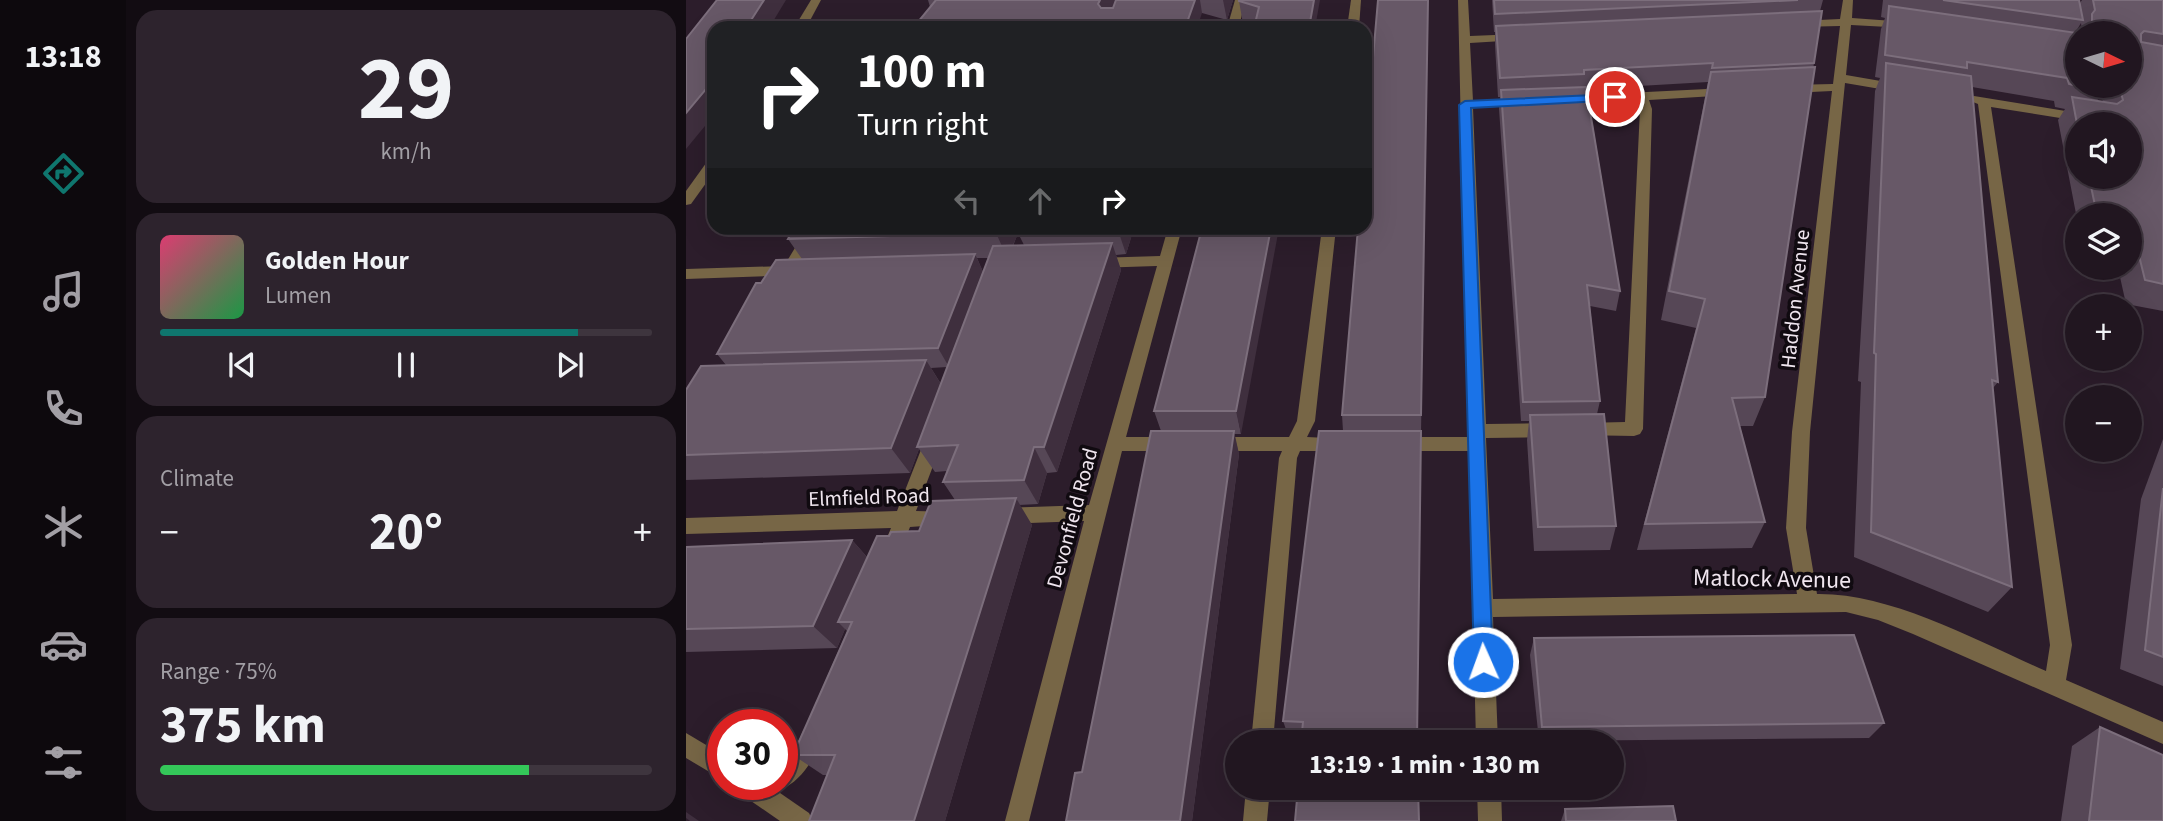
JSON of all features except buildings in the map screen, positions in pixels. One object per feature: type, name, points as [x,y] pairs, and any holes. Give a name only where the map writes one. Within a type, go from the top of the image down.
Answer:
[{"type":"street","points":[[804,21],[816,0]]},
{"type":"street","points":[[1235,21],[1240,0]]},
{"type":"street","points":[[1354,21],[1356,0]]},
{"type":"street","points":[[1463,0],[1486,730]]},
{"type":"street","name":"Haddon Avenue","points":[[1808,602],[1796,528],[1801,432],[1848,0]]},
{"type":"street","points":[[1792,25],[1868,21],[1920,27]]},
{"type":"street","points":[[1463,40],[1531,37]]},
{"type":"street","points":[[1777,90],[1839,83],[1909,90]]},
{"type":"street","points":[[1465,105],[1736,92]]},
{"type":"street","points":[[1386,444],[1634,429],[1646,109],[1641,96]]},
{"type":"street","points":[[1959,98],[2065,115]]},
{"type":"street","points":[[1984,102],[2062,645],[2054,685]]},
{"type":"street","points":[[686,201],[707,172]]},
{"type":"street","points":[[764,294],[789,271],[810,235]]},
{"type":"street","name":"Devonfield Road","points":[[1017,821],[1114,444],[1173,235]]},
{"type":"street","points":[[1263,730],[1288,458],[1306,421],[1328,235]]},
{"type":"street","points":[[1083,264],[1165,261]]},
{"type":"street","points":[[686,274],[789,271]]},
{"type":"street","points":[[883,570],[905,519],[943,415]]},
{"type":"street","points":[[1114,444],[1360,444]]},
{"type":"street","points":[[987,516],[1096,513]]},
{"type":"street","name":"Elmfield Road","points":[[686,526],[960,517]]},
{"type":"street","name":"Matlock Avenue","points":[[1481,608],[1846,603],[1880,611],[2163,733]]},
{"type":"street","points":[[798,759],[806,750],[817,724]]},
{"type":"street","points":[[686,744],[707,758]]},
{"type":"street","points":[[776,800],[801,821]]},
{"type":"street","points":[[1255,821],[1257,800]]},
{"type":"street","points":[[1489,800],[1490,821]]},
{"type":"route","points":[[1483,662],[1465,105],[1615,97]]}]
